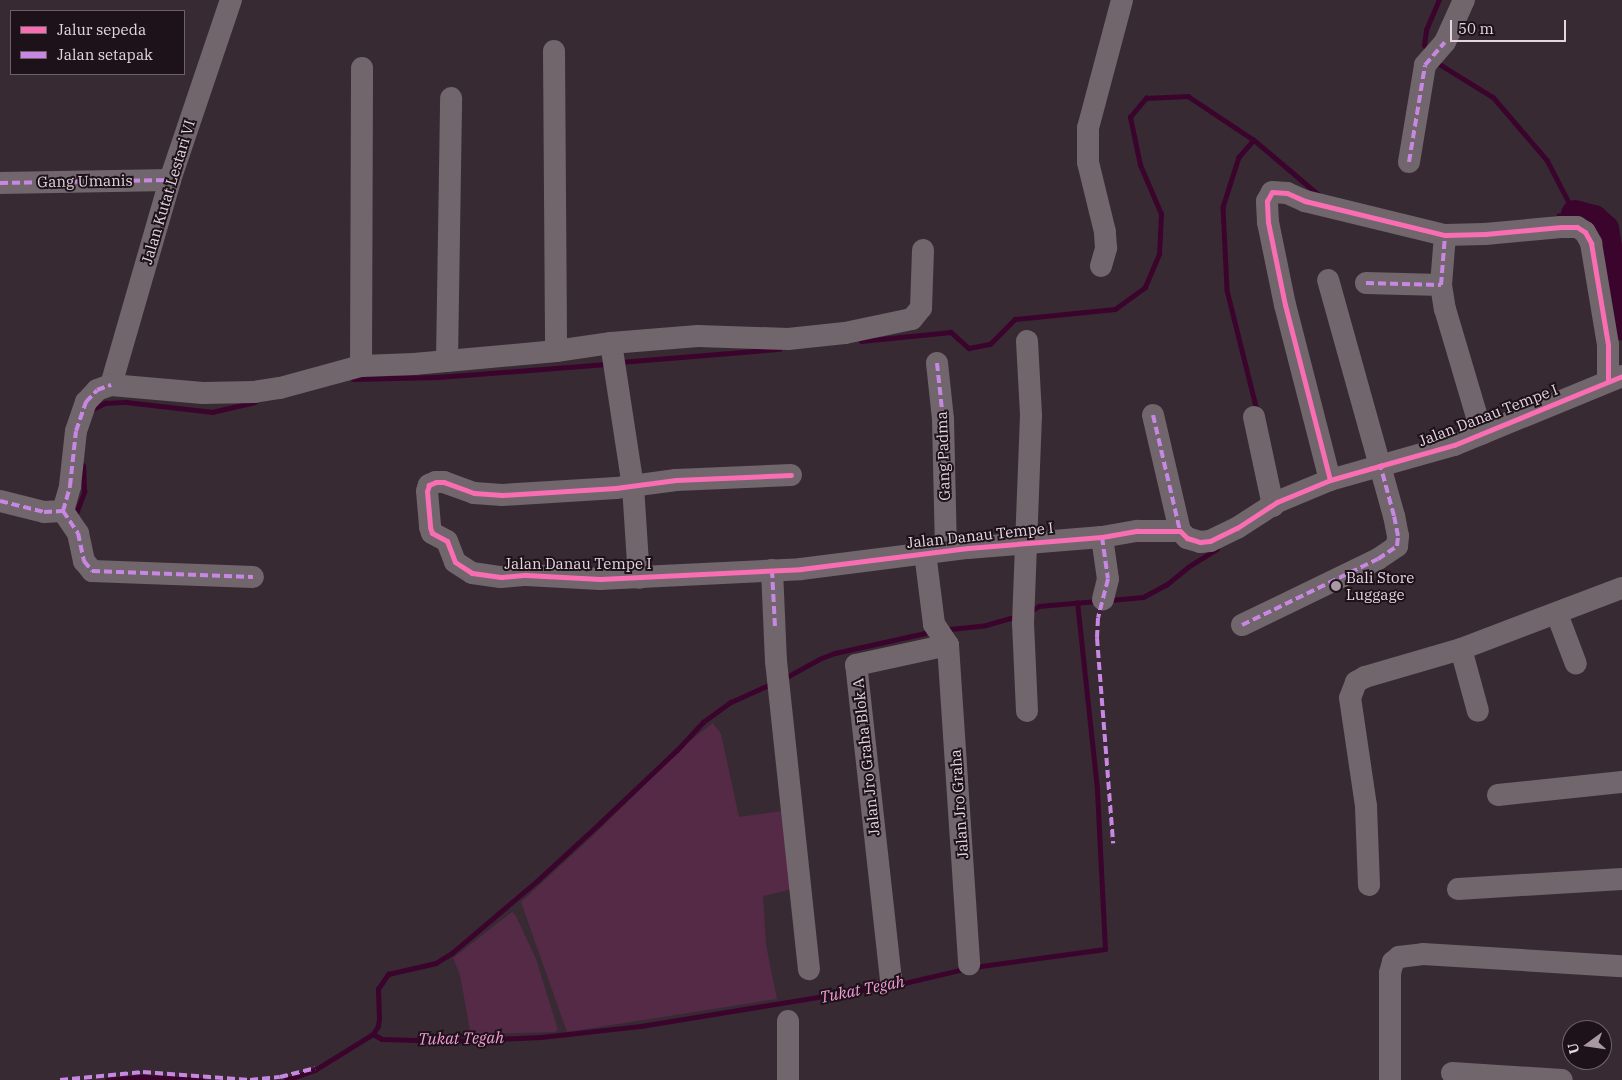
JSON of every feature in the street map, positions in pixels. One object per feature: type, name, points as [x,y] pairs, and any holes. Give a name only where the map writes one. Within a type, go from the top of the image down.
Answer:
[{"type":"street","name":"Jalan Kutat Lestari VI","points":[[110,385],[170,180],[231,0]]},
{"type":"street","points":[[1101,266],[1106,248],[1105,232],[1088,162],[1088,128],[1122,0]]},
{"type":"street","points":[[1409,162],[1425,65],[1445,42],[1464,0]]},
{"type":"street","points":[[554,51],[556,351]]},
{"type":"street","points":[[361,366],[362,68]]},
{"type":"street","points":[[446,361],[451,98]]},
{"type":"street","name":"Gang Umanis","points":[[0,183],[170,180]]},
{"type":"street","points":[[1330,480],[1285,306],[1268,222],[1266,210],[1268,197],[1272,192],[1280,192],[1305,201],[1445,235],[1577,227],[1585,232],[1591,243],[1614,379]]},
{"type":"street","points":[[1445,235],[1441,285],[1454,345],[1482,434]]},
{"type":"street","points":[[253,578],[92,571],[84,561],[69,520],[70,486],[76,431],[86,402],[97,390],[110,385],[203,393],[254,392],[280,388],[361,366],[612,347],[698,336],[788,339],[845,333],[912,319],[921,308],[923,250]]},
{"type":"street","points":[[1242,625],[1382,557],[1397,546],[1394,516],[1328,280]]},
{"type":"street","points":[[1366,283],[1441,285]]},
{"type":"street","points":[[1027,341],[1031,415],[1027,542],[1023,597],[1027,711]]},
{"type":"street","points":[[612,347],[634,486],[639,578]]},
{"type":"street","name":"Gang Padma","points":[[936,552],[943,420],[937,362]]},
{"type":"street","name":"Jalan Danau Tempe I","points":[[634,486],[485,494],[464,490],[444,482],[436,482],[429,485],[427,491],[432,533],[447,541],[455,562],[462,568],[472,573],[501,577],[526,575],[639,578],[833,566],[936,552],[1027,542],[1102,537],[1137,531],[1180,531],[1187,538],[1200,542],[1210,541],[1237,528],[1273,506],[1330,480],[1380,464],[1412,458],[1482,434],[1614,379]]},
{"type":"street","points":[[1153,415],[1180,531]]},
{"type":"street","points":[[1254,417],[1273,506]]},
{"type":"street","points":[[634,486],[676,480],[791,475]]},
{"type":"street","points":[[0,501],[69,520]]},
{"type":"street","points":[[1102,537],[1108,579],[1103,599]]},
{"type":"street","points":[[936,552],[934,624],[948,645]]},
{"type":"street","points":[[772,570],[776,660],[809,969]]},
{"type":"street","points":[[1369,885],[1366,806],[1350,698],[1352,688],[1356,682],[1365,677],[1461,649],[1622,588]]},
{"type":"street","points":[[1557,614],[1576,664]]},
{"type":"street","name":"Jalan Jro Graha","points":[[948,645],[969,964]]},
{"type":"street","name":"Jalan Jro Graha Blok A","points":[[891,980],[856,665],[948,645]]},
{"type":"street","points":[[1461,649],[1478,710]]},
{"type":"street","points":[[1498,795],[1622,782]]},
{"type":"street","points":[[1458,889],[1622,879]]},
{"type":"street","points":[[1390,1080],[1390,973],[1393,962],[1399,957],[1423,954],[1622,966]]},
{"type":"street","points":[[788,1021],[788,1080]]},
{"type":"street","points":[[1452,1073],[1562,1080]]},
{"type":"shaded area","points":[[713,723],[721,734],[739,817],[789,810],[797,888],[763,896],[766,945],[777,999],[567,1032],[521,902],[598,831],[687,743]]},
{"type":"shaded area","points":[[512,912],[516,916],[536,959],[558,1030],[555,1032],[475,1034],[470,1030],[460,975],[453,958]]},
{"type":"waterway","points":[[1428,51],[1424,45],[1426,30],[1439,0]]},
{"type":"waterway","points":[[1436,62],[1493,97],[1547,160],[1575,214],[1559,216]]},
{"type":"waterway","points":[[861,341],[951,332],[969,348],[990,344],[1015,319],[1115,309],[1145,287],[1159,254],[1161,214],[1140,165],[1130,117],[1146,98],[1188,96],[1254,140],[1318,194]]},
{"type":"waterway","points":[[1254,140],[1239,157],[1223,207],[1227,290],[1257,410]]},
{"type":"waterway","points":[[1575,214],[1594,219],[1605,229],[1622,327]]},
{"type":"waterway","points":[[620,362],[779,349]]},
{"type":"waterway","points":[[353,379],[438,377],[607,364]]},
{"type":"waterway","points":[[91,410],[105,403],[126,402],[212,412],[255,402]]},
{"type":"waterway","points":[[75,516],[84,492],[83,466]]},
{"type":"waterway","points":[[1110,600],[1143,597],[1166,585],[1188,567],[1217,549]]},
{"type":"waterway","points":[[1031,611],[1039,606],[1097,601]]},
{"type":"waterway","name":"Tukat Tegah","points":[[974,967],[1105,949],[1097,789],[1077,603]]},
{"type":"waterway","points":[[950,629],[986,625],[1017,616]]},
{"type":"waterway","points":[[785,678],[819,659],[835,653],[925,633]]},
{"type":"waterway","points":[[286,1080],[315,1070],[373,1034],[378,1026],[379,1019],[378,989],[388,974],[436,963],[452,953],[537,881],[677,750],[703,722],[731,702],[771,684]]},
{"type":"waterway","name":"Tukat Tegah","points":[[896,985],[964,969]]},
{"type":"waterway","name":"Tukat Tegah","points":[[373,1034],[382,1039],[448,1041],[541,1037],[641,1026],[886,986]]},
{"type":"waterway","name":"Tukat Tegah","points":[[107,1080],[143,1077],[202,1080]]},
{"type":"marked path","points":[[1409,162],[1425,65],[1445,42]]},
{"type":"marked path","points":[[0,183],[170,180]]},
{"type":"marked path","points":[[1366,283],[1441,285],[1445,235]]},
{"type":"marked path","points":[[937,363],[943,419]]},
{"type":"marked path","points":[[0,501],[44,512],[63,511],[70,486],[76,431],[86,402],[97,390],[111,385]]},
{"type":"marked path","points":[[1153,415],[1180,531]]},
{"type":"marked path","points":[[1242,625],[1378,559],[1397,546],[1398,536],[1394,516],[1380,464]]},
{"type":"marked path","points":[[63,511],[78,533],[84,561],[92,571],[253,577]]},
{"type":"marked path","points":[[1102,537],[1108,579],[1098,618],[1097,638],[1113,843]]},
{"type":"marked path","points":[[772,570],[775,628]]},
{"type":"marked path","points":[[60,1080],[143,1072],[250,1080],[280,1077],[315,1068]]},
{"type":"cycle path","points":[[1330,480],[1285,305],[1268,222],[1267,201],[1272,192],[1287,193],[1305,201],[1445,235],[1577,227],[1585,232],[1591,243],[1608,345],[1608,381]]},
{"type":"cycle path","points":[[791,475],[676,480],[616,488],[502,495],[474,493],[444,482],[436,482],[429,485],[427,491],[430,527],[432,533],[447,541],[455,562],[472,573],[501,577],[526,575],[600,579],[801,569],[968,548],[1102,537],[1137,531],[1180,531],[1187,538],[1200,542],[1210,541],[1237,528],[1277,502],[1330,480],[1454,445],[1622,376]]},
{"type":"place","name":"Bali Store Luggage","points":[[1336,586]]}]
